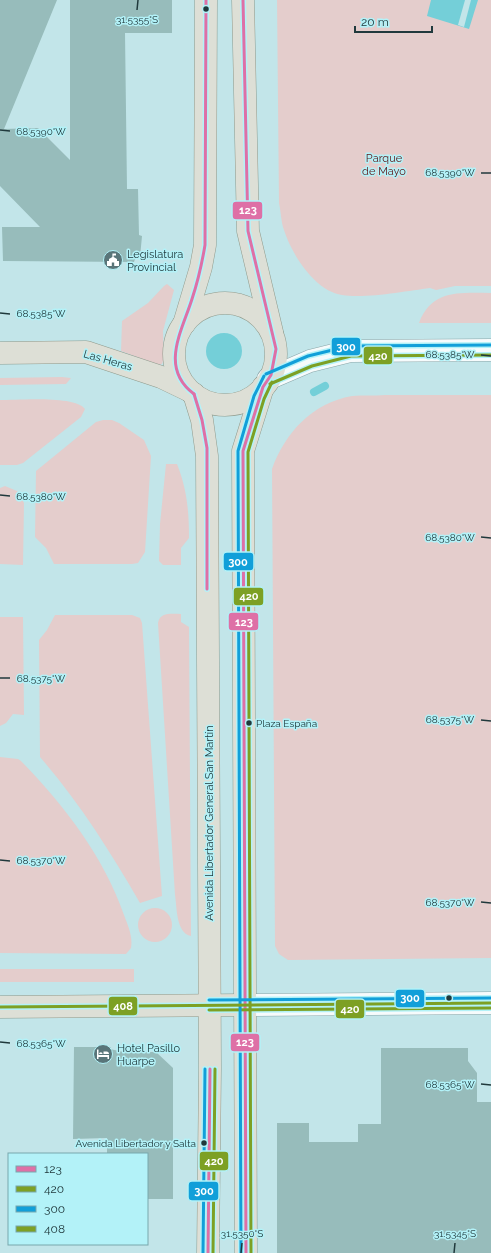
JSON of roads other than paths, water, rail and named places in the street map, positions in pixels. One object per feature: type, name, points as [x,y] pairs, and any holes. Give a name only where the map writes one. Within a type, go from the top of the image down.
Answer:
[{"type":"main road","points":[[206,0],[205,245],[199,274],[184,324],[176,340],[174,358],[179,375],[191,392],[204,400],[220,404],[238,403],[254,396],[266,383],[310,361],[350,351],[491,350]]},
{"type":"main road","points":[[243,0],[248,231],[276,349],[274,367],[266,383],[243,451],[246,1253]]},
{"type":"main road","points":[[184,324],[196,311],[213,304],[230,303],[247,308],[261,318],[272,332]]},
{"type":"main road","name":"Las Heras","points":[[0,353],[86,352],[161,377],[191,392]]},
{"type":"main road","name":"Avenida Libertador General San Martín","points":[[191,392],[202,420],[207,456],[209,1005],[208,1253]]},
{"type":"main road","points":[[0,1007],[491,1003]]},
{"type":"water","points":[[431,0],[478,0],[469,29],[427,16]]},
{"type":"water","points":[[228,333],[237,338],[241,344],[241,358],[237,364],[228,369],[220,369],[211,364],[207,358],[206,347],[211,338],[217,334]]},
{"type":"waterway","points":[[314,392],[325,386]]},
{"type":"place","name":"Legislatura Provincial","points":[[113,260]]},
{"type":"place","name":"Plaza España","points":[[249,723]]},
{"type":"place","name":"Hotel Pasillo Huarpe","points":[[103,1054]]},
{"type":"place","name":"Avenida Libertador y Salta","points":[[204,1143]]},
{"type":"park label","name":"Parque de Mayo","points":[[384,164]]}]
